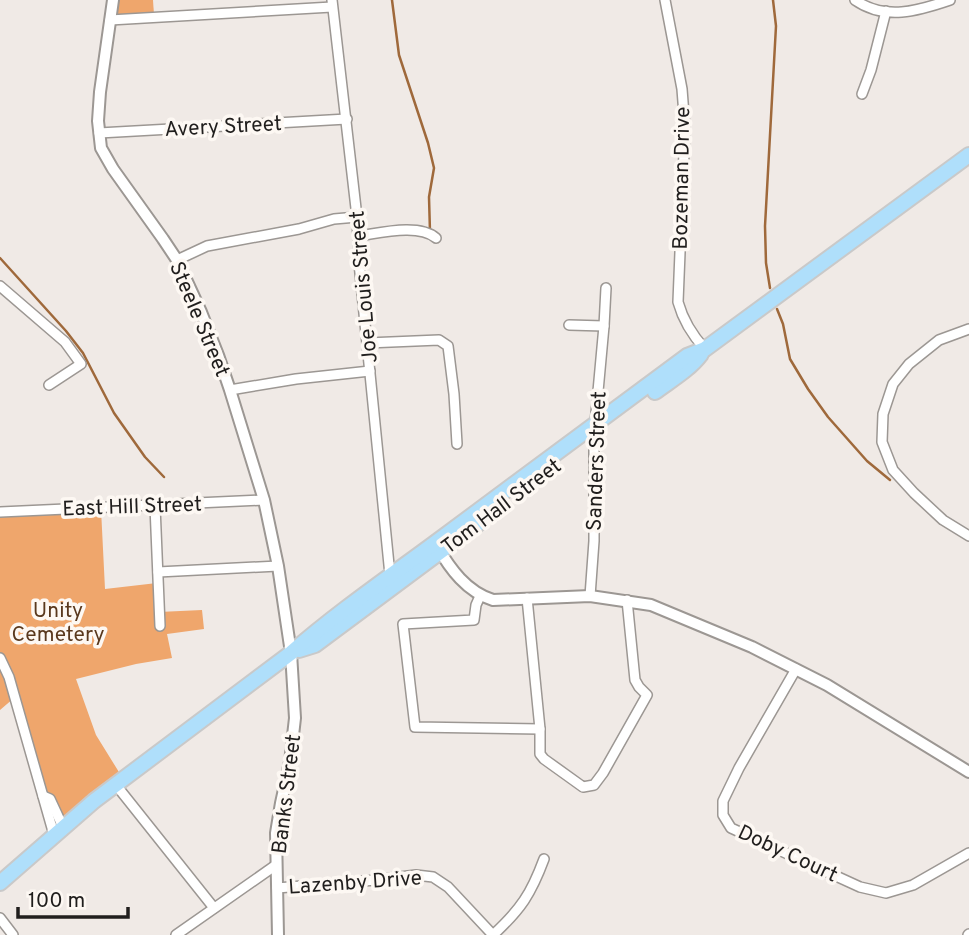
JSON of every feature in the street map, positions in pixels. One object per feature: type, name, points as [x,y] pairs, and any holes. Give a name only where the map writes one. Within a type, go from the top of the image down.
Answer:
[{"type":"main road","name":"Tom Hall Street","points":[[291,653],[315,645],[687,356],[705,349],[969,155]]},
{"type":"main road","name":"Tom Hall Street","points":[[0,883],[58,831],[291,653],[310,635],[390,575],[438,548]]},
{"type":"street","name":"Steele Street","points":[[113,0],[100,92],[98,121],[101,148],[177,260],[205,323],[230,390],[264,500],[278,566],[291,653]]},
{"type":"street","name":"Bozeman Drive","points":[[664,0],[682,89],[685,128],[678,302],[690,330],[705,349]]},
{"type":"street","points":[[855,0],[863,6],[901,13],[914,12],[950,0]]},
{"type":"street","points":[[110,20],[332,4]]},
{"type":"street","name":"Joe Louis Street","points":[[332,4],[357,217],[390,575]]},
{"type":"street","points":[[862,94],[886,11]]},
{"type":"street","name":"Avery Street","points":[[99,133],[347,119]]},
{"type":"street","points":[[177,260],[207,246],[299,229],[334,219],[357,217]]},
{"type":"street","points":[[358,236],[412,230],[429,232],[436,238]]},
{"type":"street","points":[[0,286],[65,342],[81,364],[49,385]]},
{"type":"street","name":"Sanders Street","points":[[590,596],[594,541],[595,430],[606,288]]},
{"type":"street","points":[[569,325],[604,326]]},
{"type":"street","points":[[969,329],[939,340],[909,364],[893,384],[883,414],[881,442],[893,470],[914,494],[943,520],[969,536]]},
{"type":"street","points":[[367,344],[439,340],[448,346],[457,444]]},
{"type":"street","points":[[230,390],[370,371]]},
{"type":"street","name":"East Hill Street","points":[[0,512],[264,500]]},
{"type":"street","points":[[155,506],[160,626]]},
{"type":"street","points":[[438,548],[468,588],[493,600],[590,596],[627,600],[651,605],[699,624],[827,685],[969,772]]},
{"type":"street","points":[[158,572],[278,566]]},
{"type":"street","points":[[480,596],[474,620],[403,624],[415,727],[540,729]]},
{"type":"street","points":[[527,598],[540,754],[583,787],[594,785],[603,773],[647,695],[635,680],[627,600]]},
{"type":"street","name":"Banks Street","points":[[278,935],[276,833],[296,718],[291,653]]},
{"type":"street","points":[[0,658],[9,677],[43,796],[50,799],[58,831]]},
{"type":"street","name":"Doby Court","points":[[796,669],[723,801],[723,815],[731,828],[860,887],[886,893],[913,885],[969,853]]},
{"type":"street","points":[[116,785],[214,908]]},
{"type":"street","points":[[493,935],[527,898],[544,859]]},
{"type":"street","points":[[176,935],[276,865]]},
{"type":"street","name":"Lazenby Drive","points":[[277,888],[416,875],[433,877],[448,887],[493,935]]},
{"type":"street","points":[[0,918],[13,935]]},
{"type":"green space","points":[[116,0],[153,0],[154,15],[115,16]]},
{"type":"green space","name":"Unity Cemetery","points":[[101,509],[105,589],[157,583],[159,612],[202,610],[204,629],[167,634],[172,658],[76,679],[96,735],[122,777],[63,825],[44,795],[14,698],[0,710],[0,513]]},
{"type":"waterway","points":[[392,0],[399,55],[434,168],[429,197],[430,232]]},
{"type":"waterway","points":[[770,288],[765,226],[776,26],[773,0]]},
{"type":"waterway","points":[[0,258],[83,353],[114,413],[145,457],[164,477]]},
{"type":"waterway","points":[[777,309],[790,359],[808,389],[828,417],[867,461],[890,480]]}]
